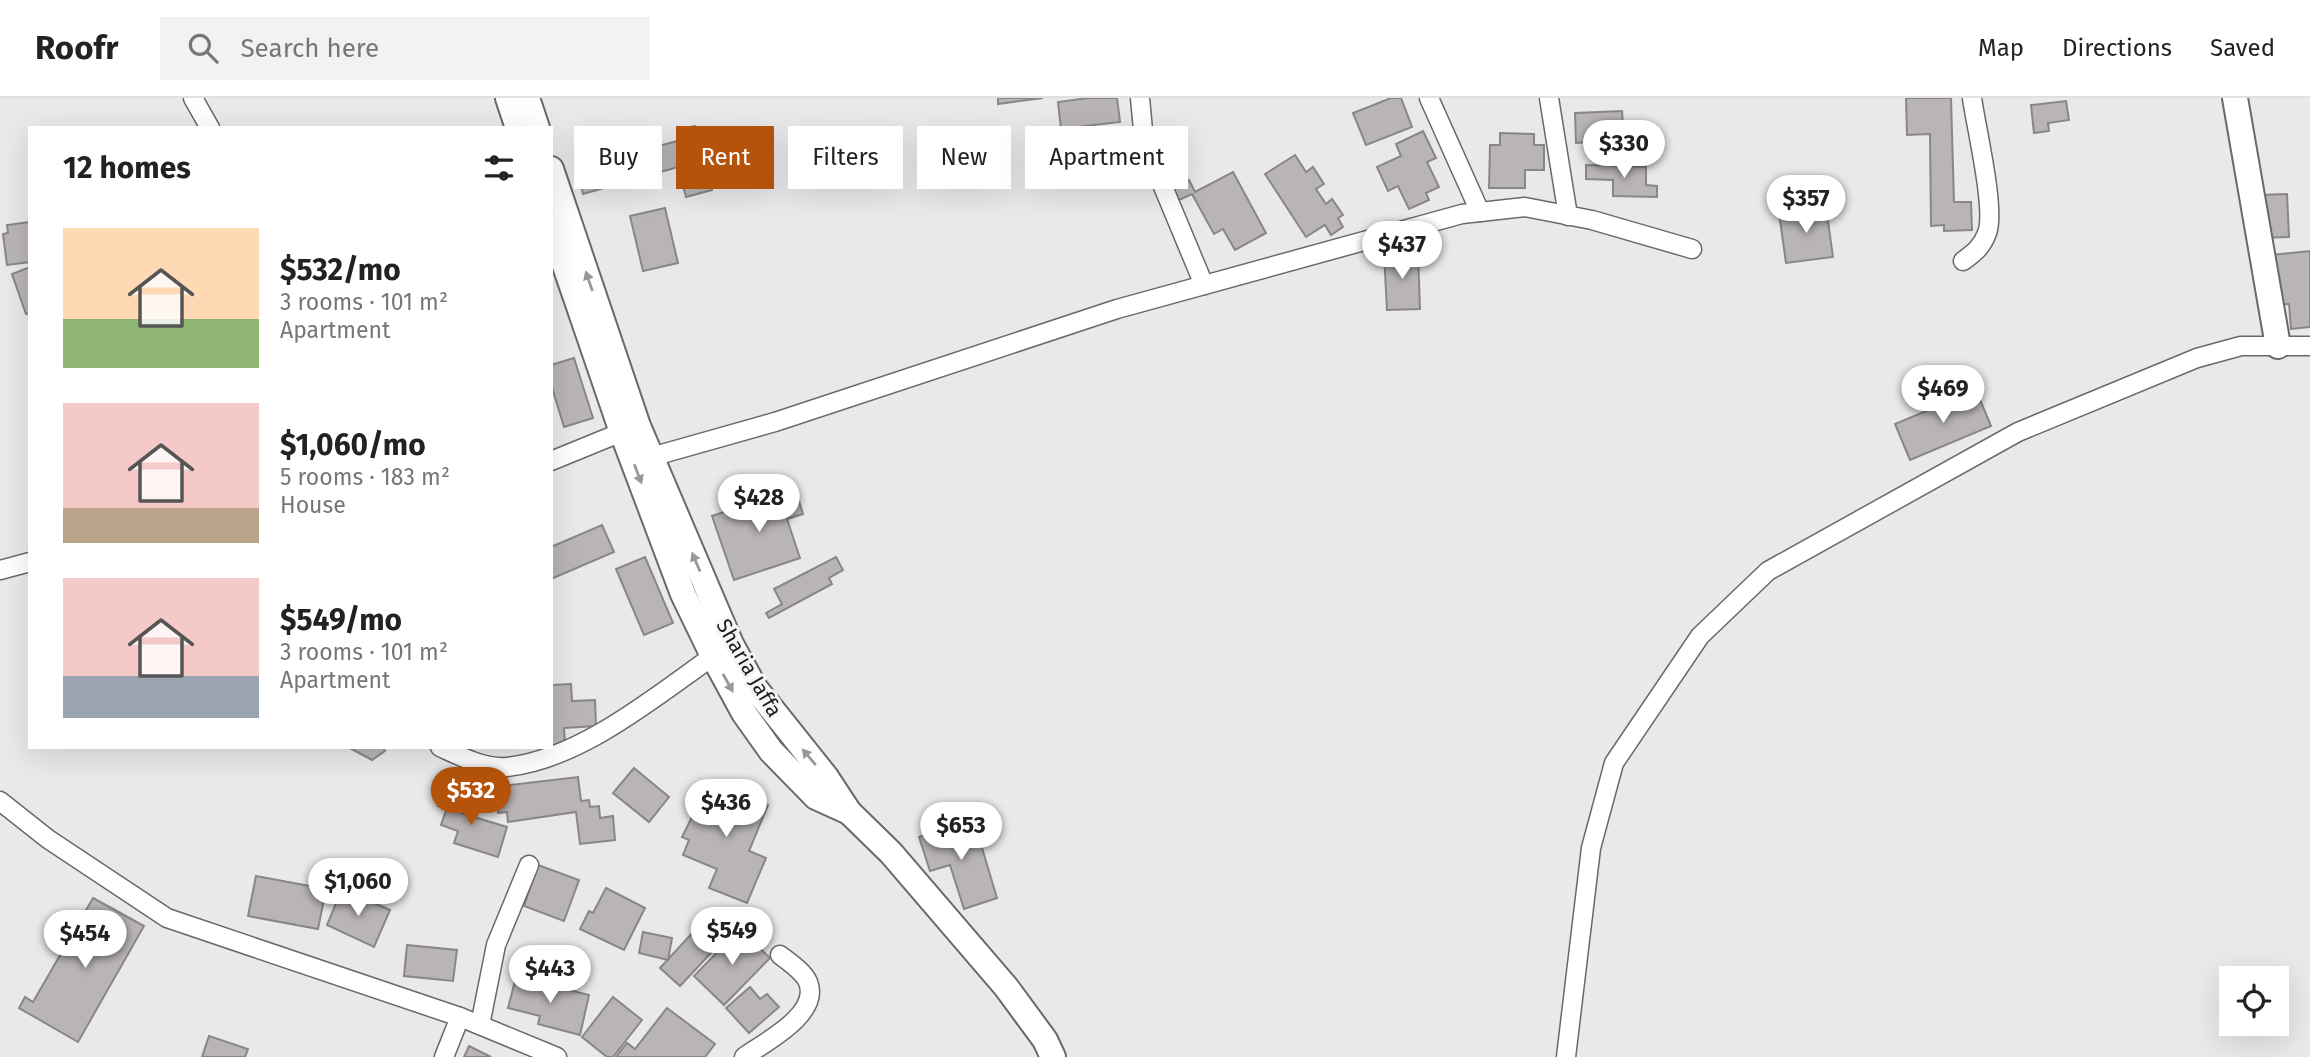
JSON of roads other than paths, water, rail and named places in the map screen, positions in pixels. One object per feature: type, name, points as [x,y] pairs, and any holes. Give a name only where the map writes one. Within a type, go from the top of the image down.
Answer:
[{"type":"street","points":[[193,98],[209,126]]},
{"type":"street","points":[[508,98],[517,126]]},
{"type":"street","points":[[527,98],[536,126]]},
{"type":"street","points":[[1140,98],[1144,141],[1204,285]]},
{"type":"street","points":[[1429,98],[1480,212]]},
{"type":"street","points":[[1549,98],[1568,216]]},
{"type":"street","points":[[1963,261],[1981,247],[1989,230],[1989,206],[1972,98]]},
{"type":"street","points":[[2235,98],[2278,346]]},
{"type":"street","name":"Sharia Jaffa","points":[[553,175],[638,426],[722,650],[826,777],[849,812],[891,853],[1006,987],[1045,1040],[1054,1057]]},
{"type":"street","points":[[651,457],[775,422],[1117,309],[1462,214],[1525,207],[1692,249]]},
{"type":"street","points":[[445,749],[472,761],[505,767],[556,755],[591,740],[722,650],[683,594],[622,432],[553,231]]},
{"type":"street","points":[[1566,1057],[1591,848],[1614,763],[1700,636],[1768,571],[2018,432],[2197,358],[2241,346],[2310,346]]},
{"type":"street","points":[[553,460],[622,432]]},
{"type":"street","points":[[0,570],[28,563]]},
{"type":"street","points":[[0,801],[58,845],[167,918],[460,1017],[557,1057]]},
{"type":"street","points":[[480,1025],[496,945],[529,865]]},
{"type":"street","points":[[744,1057],[793,1022],[805,1009],[810,998],[807,979],[780,954]]},
{"type":"street","points":[[444,1057],[460,1017]]}]
